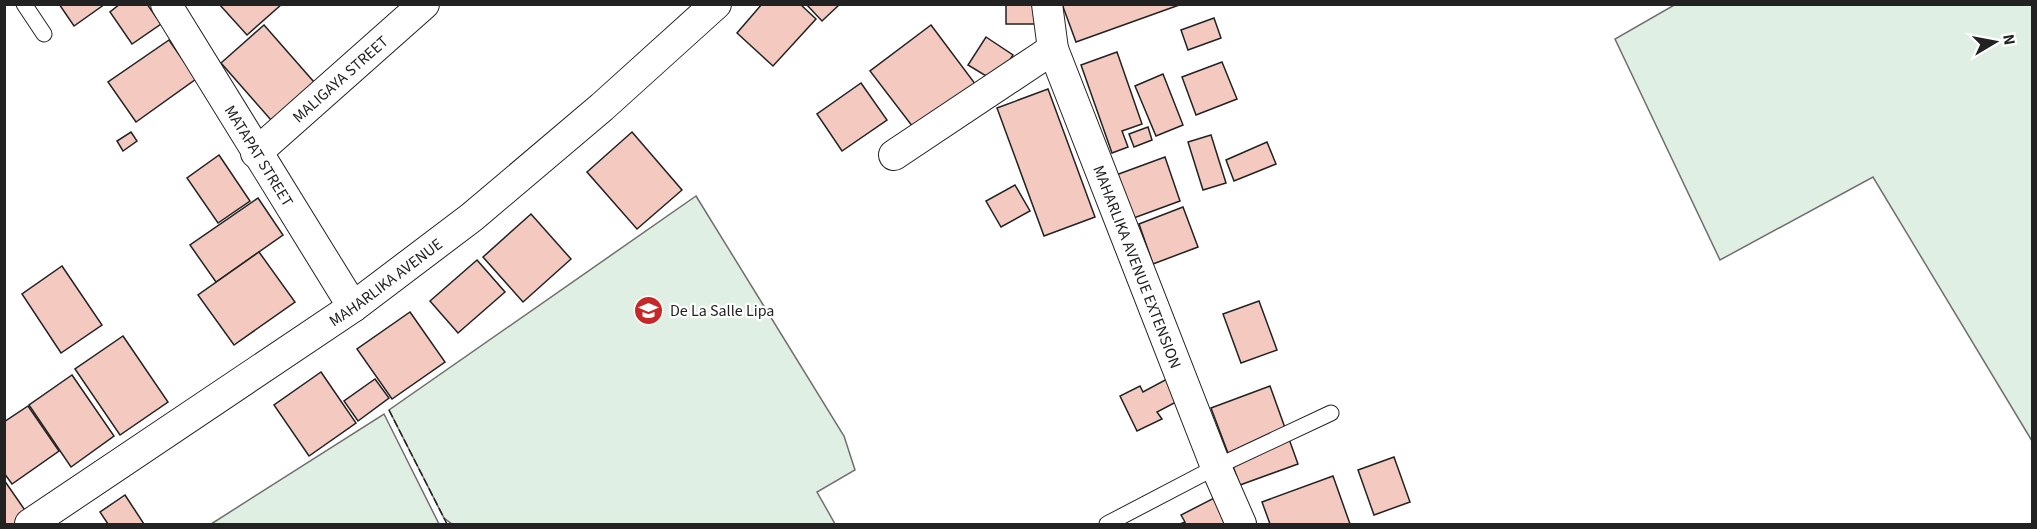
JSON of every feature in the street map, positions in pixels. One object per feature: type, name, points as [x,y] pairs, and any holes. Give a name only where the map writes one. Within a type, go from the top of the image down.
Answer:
[{"type":"street","name":"MATAPAT STREET","points":[[166,4],[353,307]]},
{"type":"street","name":"MALIGAYA STREET","points":[[256,153],[424,4]]},
{"type":"street","name":"MAHARLIKA AVENUE","points":[[30,525],[353,307],[480,209],[602,107],[716,4]]},
{"type":"street","name":"MAHARLIKA AVENUE EXTENSION","points":[[1047,4],[1053,49],[1240,525]]},
{"type":"street","points":[[894,155],[1053,49]]},
{"type":"lane","points":[[24,4],[44,34]]},
{"type":"lane","points":[[1107,525],[1216,467],[1331,413]]},
{"type":"green space","points":[[1676,4],[2032,5],[2032,441],[1873,177],[1720,260],[1615,39]]},
{"type":"green space","name":"De La Salle Lipa","points":[[696,196],[844,436],[855,470],[817,492],[835,524],[452,524],[444,518],[389,410]]},
{"type":"green space","points":[[384,414],[439,524],[211,524]]},
{"type":"building","points":[[59,4],[105,4],[74,26]]},
{"type":"building","points":[[120,4],[147,4],[161,24],[132,44],[110,12]]},
{"type":"building","points":[[219,4],[282,4],[247,35]]},
{"type":"building","points":[[762,4],[800,4],[816,19],[773,66],[737,33]]},
{"type":"building","points":[[806,4],[840,4],[822,21]]},
{"type":"building","points":[[1006,4],[1035,4],[1035,24],[1006,24]]},
{"type":"building","points":[[1062,4],[1182,4],[1076,42]]},
{"type":"building","points":[[1214,18],[1221,38],[1188,50],[1181,30]]},
{"type":"building","points":[[264,25],[314,82],[271,120],[221,63]]},
{"type":"building","points":[[931,25],[976,85],[916,131],[870,71]]},
{"type":"building","points":[[986,37],[1013,55],[996,82],[968,65]]},
{"type":"building","points":[[169,40],[196,79],[136,122],[108,82]]},
{"type":"building","points":[[1117,52],[1142,124],[1122,131],[1128,147],[1112,153],[1081,65]]},
{"type":"building","points":[[1222,62],[1237,99],[1196,115],[1182,77]]},
{"type":"building","points":[[1163,74],[1183,125],[1156,136],[1135,86]]},
{"type":"building","points":[[861,83],[887,120],[842,151],[817,114]]},
{"type":"building","points":[[1048,89],[1095,217],[1044,236],[997,108]]},
{"type":"building","points":[[1148,127],[1152,140],[1134,147],[1129,134]]},
{"type":"building","points":[[131,132],[137,141],[123,151],[117,141]]},
{"type":"building","points":[[632,132],[682,190],[637,229],[587,172]]},
{"type":"building","points":[[1211,135],[1226,183],[1203,190],[1188,142]]},
{"type":"building","points":[[1267,142],[1276,164],[1234,181],[1226,160]]},
{"type":"building","points":[[219,155],[250,201],[218,223],[187,178]]},
{"type":"building","points":[[1165,157],[1180,201],[1131,219],[1116,175]]},
{"type":"building","points":[[1015,185],[1030,211],[1001,227],[986,201]]},
{"type":"building","points":[[258,198],[283,235],[216,282],[190,245]]},
{"type":"building","points":[[1183,207],[1198,247],[1153,264],[1139,224]]},
{"type":"building","points":[[531,214],[571,259],[523,302],[483,257]]},
{"type":"building","points":[[259,252],[295,302],[234,345],[198,295]]},
{"type":"building","points":[[477,260],[505,292],[458,333],[430,301]]},
{"type":"building","points":[[62,266],[102,325],[61,353],[22,294]]},
{"type":"building","points":[[1259,301],[1277,350],[1241,363],[1223,314]]},
{"type":"building","points":[[410,312],[445,362],[392,399],[357,349]]},
{"type":"building","points":[[123,336],[168,402],[120,435],[75,369]]},
{"type":"building","points":[[321,372],[356,423],[309,456],[274,405]]},
{"type":"building","points":[[72,375],[114,436],[71,467],[29,405]]},
{"type":"building","points":[[375,379],[389,398],[358,421],[344,401]]},
{"type":"building","points":[[1167,379],[1178,401],[1157,412],[1162,419],[1137,431],[1120,396],[1140,386],[1143,392]]},
{"type":"building","points":[[1270,386],[1298,464],[1240,485],[1211,408]]},
{"type":"building","points":[[28,406],[59,451],[12,484],[4,473],[4,422]]},
{"type":"building","points":[[1394,457],[1410,502],[1374,515],[1358,470]]},
{"type":"building","points":[[1333,476],[1350,524],[1270,524],[1262,502]]},
{"type":"building","points":[[4,480],[29,516],[17,524],[4,524]]},
{"type":"building","points":[[125,495],[144,524],[108,524],[100,512]]},
{"type":"building","points":[[1218,496],[1227,524],[1180,524],[1185,522],[1181,515]]},
{"type":"fence","points":[[389,410],[447,524]]},
{"type":"place","name":"De La Salle Lipa","points":[[649,310]]}]
